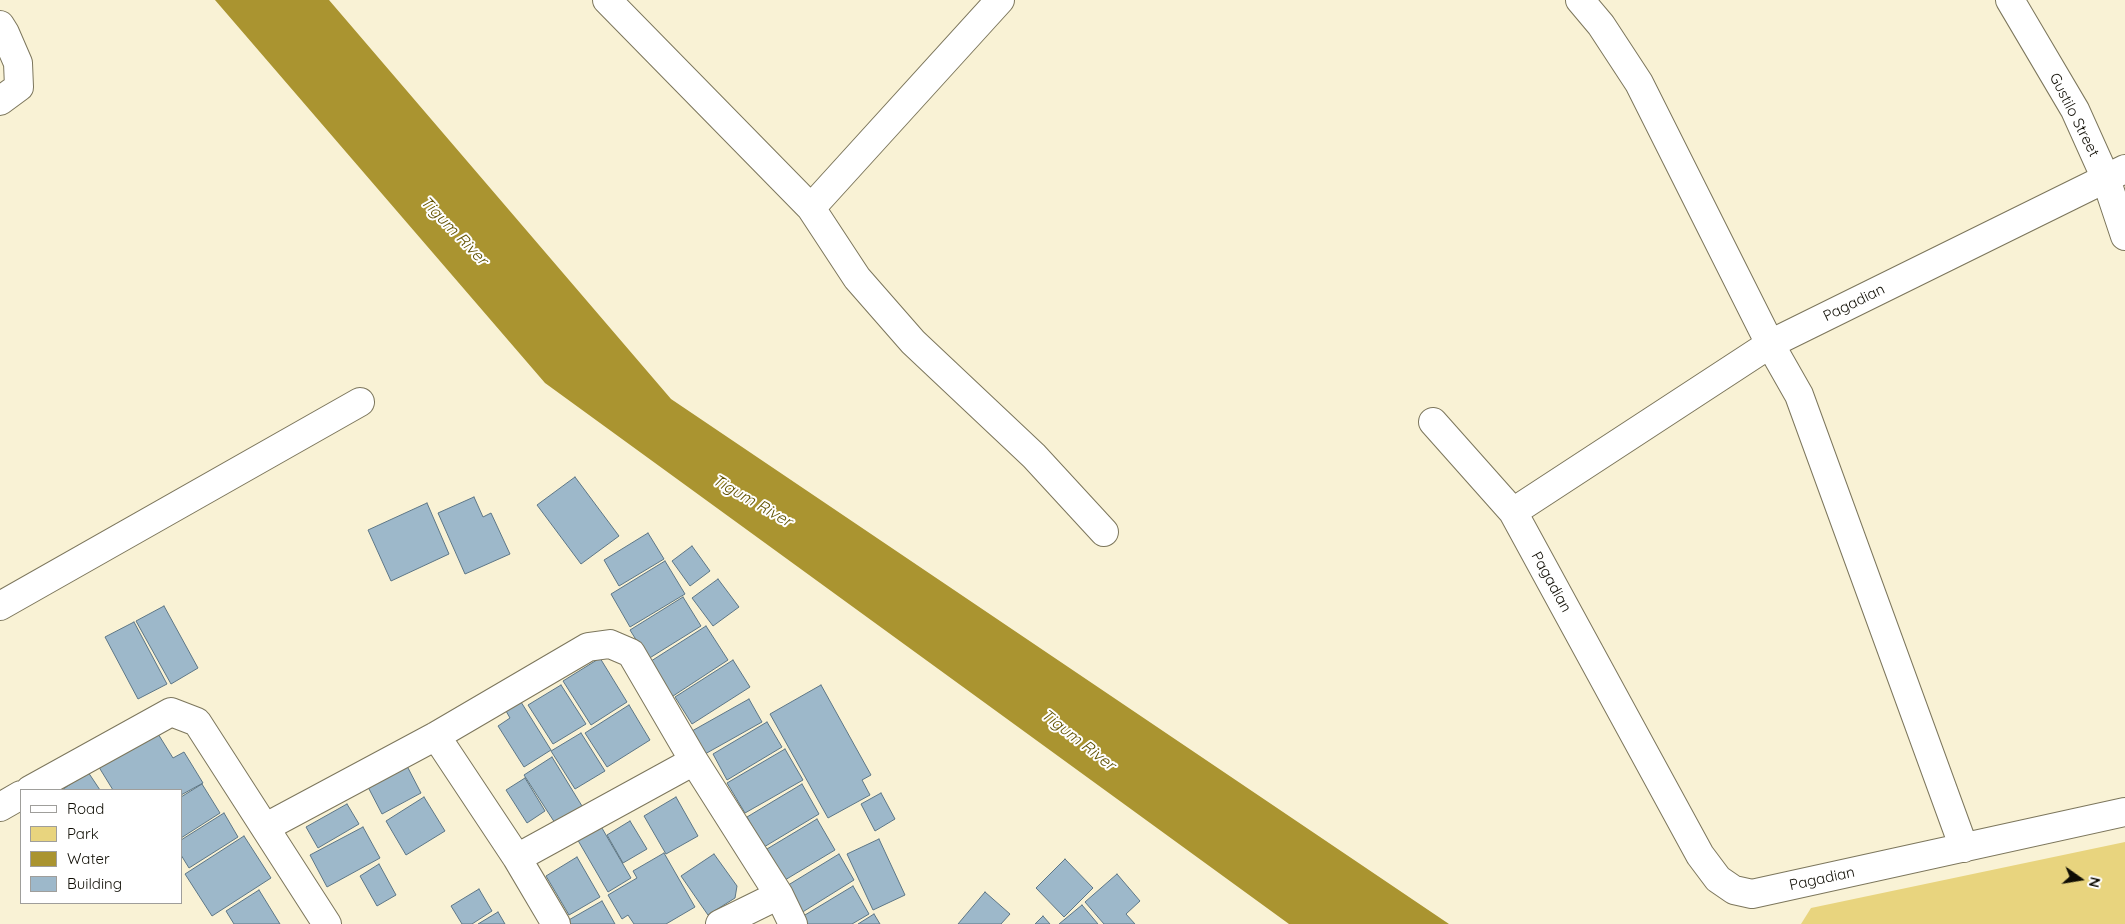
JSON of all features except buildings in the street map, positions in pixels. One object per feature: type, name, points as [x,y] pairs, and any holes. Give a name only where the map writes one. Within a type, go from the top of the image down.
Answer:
[{"type":"street","points":[[607,0],[811,208],[857,278],[913,342],[1034,456],[1104,532]]},
{"type":"street","points":[[811,208],[1000,0]]},
{"type":"street","points":[[1580,0],[1601,25],[1639,83],[1770,344],[1799,395],[1964,848]]},
{"type":"street","name":"Gustilo Street","points":[[2010,0],[2075,110],[2116,174],[2125,236]]},
{"type":"street","points":[[0,25],[18,63],[19,87],[0,101]]},
{"type":"street","name":"Pagadian","points":[[2116,174],[1770,344],[1514,512],[1695,847],[1718,879],[1734,890],[1752,894],[2125,812]]},
{"type":"street","points":[[0,606],[360,402]]},
{"type":"street","points":[[1433,422],[1514,512]]},
{"type":"street","points":[[266,827],[436,736],[588,647],[610,644],[631,653],[694,761],[779,895],[793,924]]},
{"type":"street","points":[[32,789],[171,712],[198,722],[327,924]]},
{"type":"street","points":[[436,736],[517,858],[556,924]]},
{"type":"street","points":[[517,858],[694,761]]},
{"type":"street","points":[[0,807],[20,796]]},
{"type":"street","points":[[720,924],[779,895]]},
{"type":"green space","points":[[2125,842],[2125,924],[1801,924],[1811,908]]},
{"type":"water","name":"Tigum River","points":[[215,0],[329,0],[671,399],[1449,924],[1289,924],[545,383]]}]
